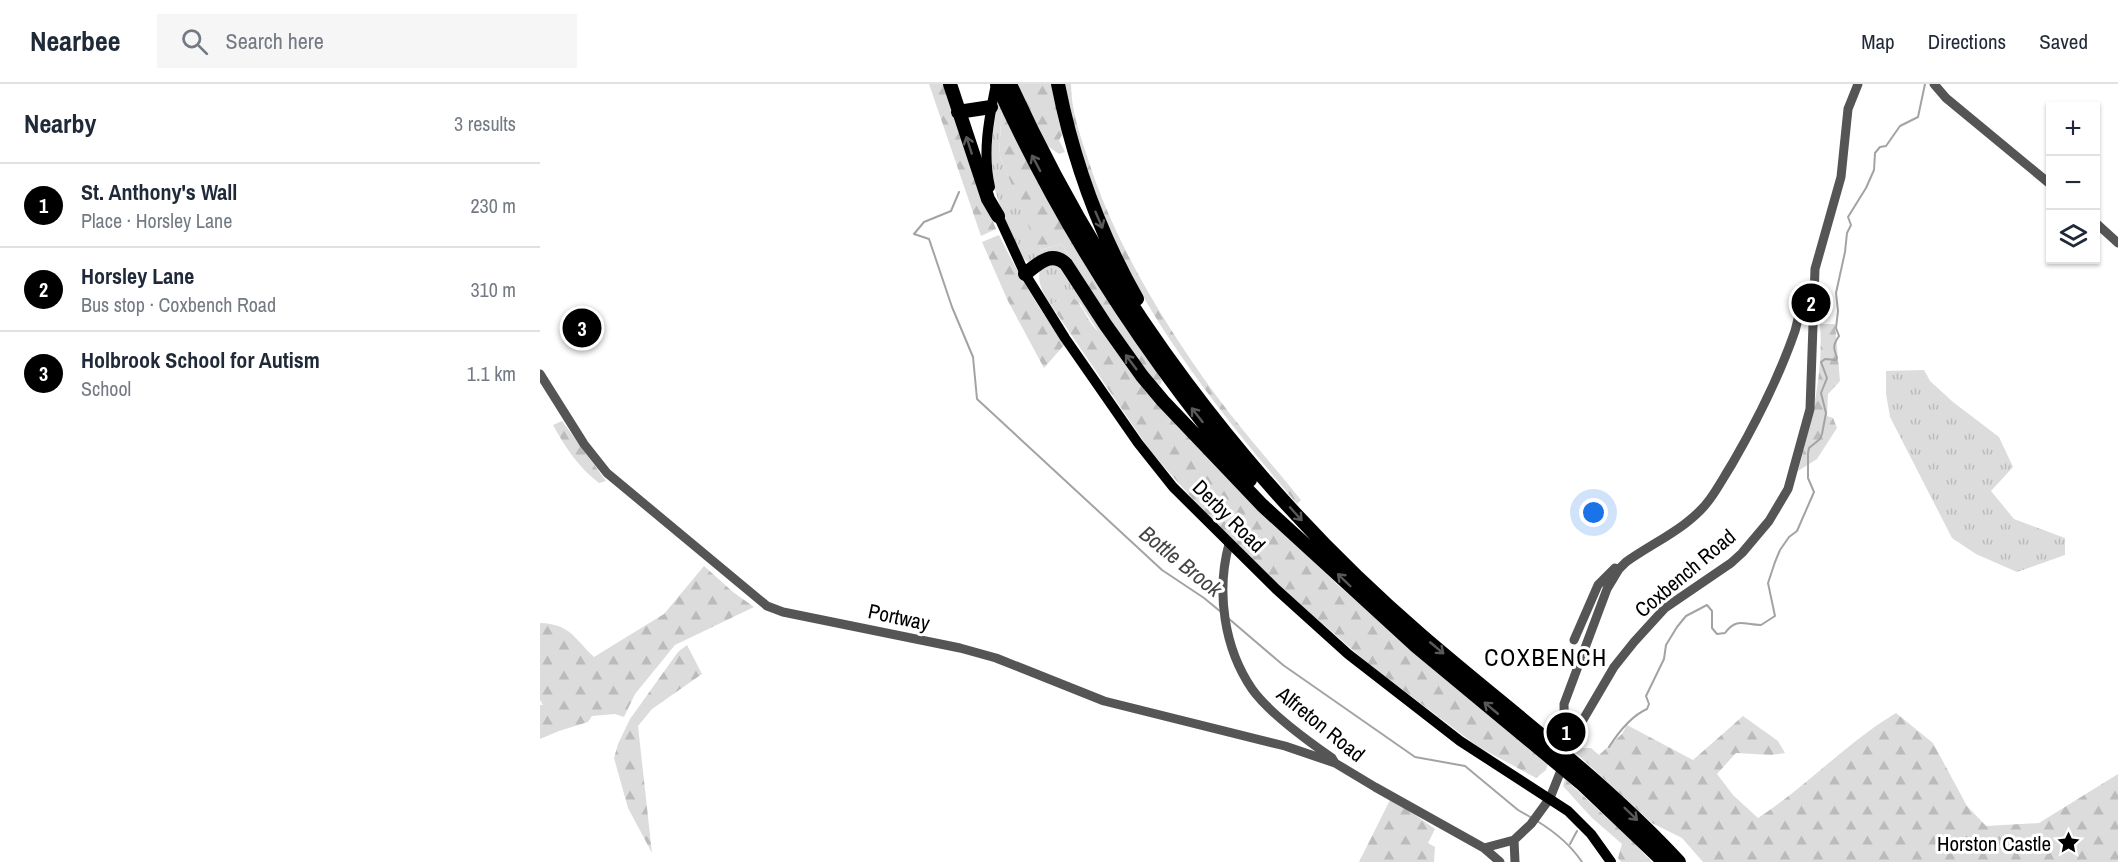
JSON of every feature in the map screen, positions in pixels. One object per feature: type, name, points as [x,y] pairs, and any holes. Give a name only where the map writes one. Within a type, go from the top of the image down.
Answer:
[{"type":"highway","points":[[950,84],[988,199],[998,216]]},
{"type":"highway","points":[[997,84],[1015,109],[1121,289],[1173,365],[1257,471],[1307,527],[1372,590],[1538,740],[1679,862]]},
{"type":"highway","points":[[1010,84],[1015,109],[1073,231],[1111,294],[1149,351],[1219,443],[1302,540]]},
{"type":"highway","points":[[1058,84],[1064,116],[1083,178],[1105,235],[1127,281],[1168,347],[1257,471]]},
{"type":"highway","points":[[958,112],[991,107]]},
{"type":"highway","points":[[1025,274],[1042,261],[1051,258],[1056,258],[1066,264],[1120,348],[1163,401],[1262,505],[1416,646],[1538,740]]},
{"type":"highway","points":[[1584,779],[1664,862]]},
{"type":"main road","name":"Derby Road","points":[[997,84],[986,133],[987,172],[998,216],[1025,274],[1065,338],[1144,452],[1173,487],[1229,544],[1323,632],[1475,753],[1550,798],[1585,827],[1611,862]]},
{"type":"street","name":"Coxbench Road","points":[[1514,840],[1531,824],[1550,798],[1577,730],[1614,667],[1654,618],[1676,599],[1731,563],[1758,535],[1777,509],[1791,481],[1810,409],[1813,289],[1819,251],[1841,177],[1848,109],[1858,84]]},
{"type":"street","points":[[1934,84],[1946,98],[2046,181]]},
{"type":"street","points":[[2100,227],[2118,243]]},
{"type":"street","points":[[1577,730],[1565,721],[1564,704],[1607,589],[1619,569],[1640,552],[1687,524],[1710,499],[1747,437],[1770,391],[1803,305],[1813,289]]},
{"type":"street","name":"Portway","points":[[540,374],[584,444],[607,473],[767,606],[783,612],[978,653],[1007,662],[1104,702],[1285,746],[1335,763]]},
{"type":"street","name":"Alfreton Road","points":[[1229,544],[1223,568],[1224,609],[1229,637],[1240,669],[1253,690],[1272,710],[1332,758],[1335,763],[1484,848],[1500,862]]},
{"type":"street","points":[[1574,640],[1598,585],[1615,568],[1619,569]]},
{"type":"street","points":[[1484,848],[1514,840],[1515,862]]},
{"type":"green space","points":[[929,84],[945,84],[970,166],[996,229],[981,236]]},
{"type":"green space","points":[[1017,84],[1054,84],[1064,132],[1059,140],[1065,152],[1059,154],[1046,145]]},
{"type":"green space","points":[[1062,84],[1071,84],[1076,122],[1099,190],[1142,281],[1177,339],[1215,394],[1301,500],[1297,504],[1209,395],[1156,318],[1133,278],[1111,236],[1093,193]]},
{"type":"green space","points":[[998,103],[1002,109],[999,154],[1040,250],[1062,244],[1075,266],[1028,262],[1018,250],[992,177],[991,149]]},
{"type":"green space","points":[[1002,109],[1162,381],[1160,385],[1153,381],[1101,308],[1062,244],[1039,250],[999,154]]},
{"type":"green space","points":[[999,235],[1029,291],[1065,344],[1044,368],[1008,301],[982,242]]},
{"type":"green space","points":[[1053,264],[1064,267],[1105,335],[1099,333],[1080,303],[1060,299],[1051,305],[1041,288],[1039,274],[1040,269]]},
{"type":"green space","points":[[1064,294],[1077,301],[1093,326],[1105,335],[1287,536],[1339,586],[1548,763],[1546,770],[1536,778],[1477,746],[1370,665],[1285,591],[1199,506],[1151,452],[1051,305]]},
{"type":"green space","points":[[1820,324],[1835,324],[1840,381],[1828,394],[1827,416],[1833,418],[1837,428],[1817,459],[1798,471],[1812,417],[1818,380]]},
{"type":"green space","points":[[1924,370],[1930,381],[1953,402],[1999,437],[2013,467],[1991,491],[2014,519],[2065,538],[2065,555],[2017,572],[1976,554],[1952,538],[1890,417],[1886,394],[1886,371]]},
{"type":"green space","points":[[562,421],[606,481],[599,483],[573,457],[553,425]]},
{"type":"green space","points":[[704,566],[754,607],[675,645],[635,694],[624,717],[615,714],[592,716],[588,722],[540,739],[540,705],[543,705],[540,700],[540,623],[565,629],[594,657],[664,614]]},
{"type":"green space","points":[[687,645],[702,674],[652,709],[638,726],[652,853],[628,808],[614,758],[630,719],[678,652]]},
{"type":"green space","points":[[1896,713],[1933,743],[1967,806],[1986,826],[2039,823],[2118,774],[2118,862],[1703,862],[1682,838],[1652,823],[1576,753],[1581,748],[1591,748],[1599,755],[1622,734],[1627,725],[1693,760],[1743,716],[1778,741],[1785,753],[1771,755],[1736,753],[1717,774],[1733,795],[1758,818],[1793,793],[1860,738]]},
{"type":"green space","points":[[1565,779],[1652,862],[1621,862],[1618,858],[1622,844],[1591,817],[1563,786]]},
{"type":"green space","points":[[1391,798],[1435,829],[1428,843],[1435,847],[1434,862],[1359,862]]},
{"type":"waterway","points":[[1609,747],[1630,720],[1647,709],[1649,704],[1646,696],[1664,659],[1666,645],[1686,616],[1707,605],[1712,611],[1712,628],[1717,634],[1725,633],[1737,623],[1761,625],[1775,616],[1768,583],[1780,550],[1789,537],[1797,531],[1814,492],[1808,478],[1808,453],[1809,448],[1820,439],[1826,413],[1821,393],[1827,378],[1821,362],[1825,359],[1836,360],[1837,358],[1834,346],[1839,336],[1836,328],[1838,311],[1836,293],[1847,233],[1851,225],[1848,217],[1874,170],[1875,153],[1880,147],[1886,146],[1900,126],[1918,117],[1925,84]]},
{"type":"waterway","name":"Bottle Brook","points":[[959,192],[951,211],[924,222],[914,234],[929,239],[952,307],[973,357],[977,399],[1162,570],[1221,612]]},
{"type":"waterway","name":"Bottle Brook","points":[[1228,618],[1283,665],[1415,757],[1465,766],[1518,810],[1532,818]]},
{"type":"waterway","name":"Bottle Brook","points":[[1537,821],[1562,839],[1582,862]]},
{"type":"waterway","points":[[1570,844],[1577,831]]},
{"type":"place","name":"Horsley Lane","points":[[1811,303]]},
{"type":"place","name":"Holbrook School for Autism","points":[[582,328]]},
{"type":"place","name":"St. Anthony's Wall","points":[[1566,732]]},
{"type":"place","name":"Horston Castle","points":[[2069,843]]},
{"type":"district","name":"COXBENCH","points":[[1546,657]]}]
